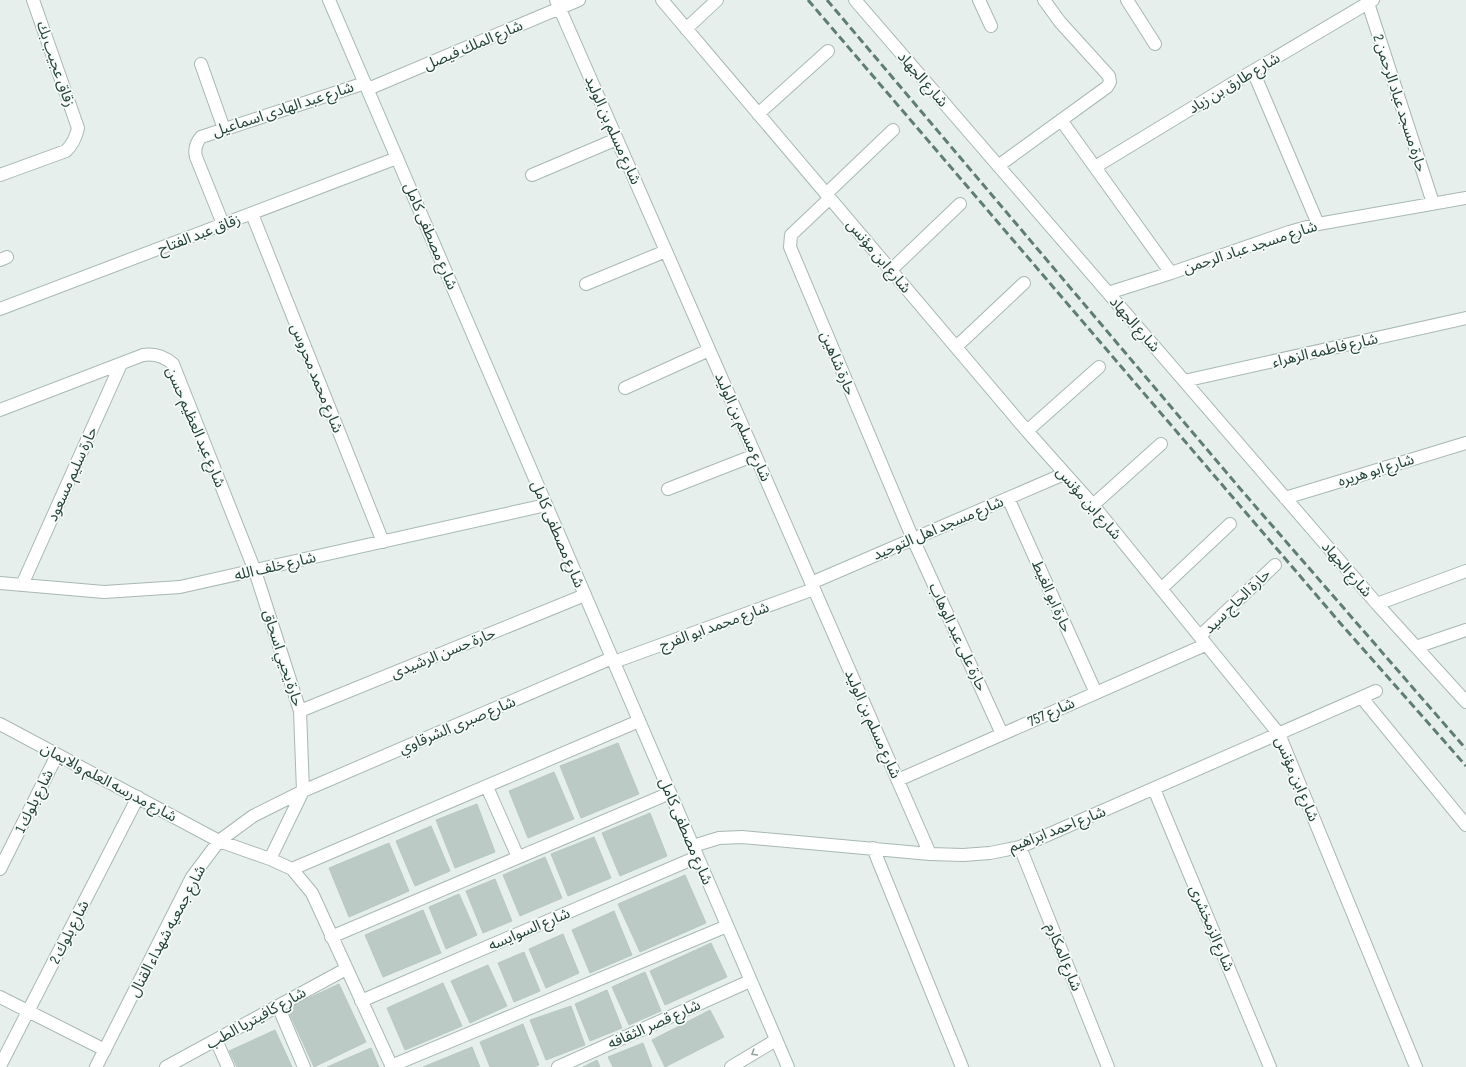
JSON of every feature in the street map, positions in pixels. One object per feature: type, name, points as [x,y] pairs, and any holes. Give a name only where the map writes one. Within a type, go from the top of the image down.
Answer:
[{"type":"street","name":"زقاق عجيب بك","points":[[0,175],[66,151],[77,137],[78,128],[33,0]]},
{"type":"street","name":"شارع مصطفى كامل","points":[[329,0],[788,1067]]},
{"type":"street","name":"شارع الملك فيصل","points":[[366,86],[558,4],[579,0]]},
{"type":"street","name":"شارع ابن مؤنس","points":[[662,0],[1064,474],[1093,506],[1278,734],[1416,1067]]},
{"type":"street","points":[[686,29],[717,0]]},
{"type":"street","name":"شارع الجهاد","points":[[855,0],[1377,604],[1466,702]]},
{"type":"street","points":[[979,0],[991,26]]},
{"type":"street","points":[[998,166],[1107,87],[1110,82],[1109,76],[1060,22],[1044,0]]},
{"type":"street","points":[[1128,0],[1155,44]]},
{"type":"street","name":"شارع طارق بن زياد","points":[[1095,167],[1253,71],[1371,2]]},
{"type":"street","name":"حارة مسجد عباد الرحمن 2","points":[[1371,2],[1433,203]]},
{"type":"street","name":"شارع مسلم بن الوليد","points":[[558,4],[930,854]]},
{"type":"street","points":[[758,114],[828,51]]},
{"type":"street","points":[[201,64],[224,130]]},
{"type":"street","points":[[1253,71],[1318,224]]},
{"type":"street","name":"شارع عبد الهادى اسماعيل","points":[[223,224],[195,151],[201,137],[366,86]]},
{"type":"street","points":[[1061,120],[1171,273]]},
{"type":"street","name":"حارة شاهين","points":[[893,130],[791,234],[790,247],[913,539]]},
{"type":"street","points":[[532,176],[617,139]]},
{"type":"street","name":"زقاق عبد الفتاح","points":[[0,309],[397,158]]},
{"type":"street","name":"شارع مسجد عباد الرحمن","points":[[1108,293],[1289,232],[1318,224],[1466,198]]},
{"type":"street","points":[[891,270],[960,204]]},
{"type":"street","name":"شارع محمد محروس","points":[[252,214],[383,542]]},
{"type":"street","points":[[586,284],[666,251]]},
{"type":"street","points":[[956,347],[1024,283]]},
{"type":"street","name":"شارع فاطمه الزهراء","points":[[1184,381],[1466,318]]},
{"type":"street","points":[[625,388],[709,350]]},
{"type":"street","name":"شارع عبد العظيم حسن","points":[[0,410],[143,355],[151,354],[167,359],[173,364],[255,571]]},
{"type":"street","name":"حارة سليم مسعود","points":[[22,585],[121,364]]},
{"type":"street","points":[[1028,431],[1099,367]]},
{"type":"street","name":"شارع ابو هريره","points":[[1285,498],[1466,443]]},
{"type":"street","points":[[1093,506],[1161,444]]},
{"type":"street","points":[[668,489],[755,455]]},
{"type":"street","name":"شارع مسجد اهل التوحيد","points":[[812,586],[913,539],[1064,474]]},
{"type":"street","name":"حارة ابو الغيط","points":[[1008,498],[1096,693]]},
{"type":"street","name":"شارع خلف الله","points":[[0,583],[104,592],[180,587],[546,505]]},
{"type":"street","points":[[1161,588],[1230,524]]},
{"type":"street","name":"حارة على عبد الوهاب","points":[[913,539],[1002,734]]},
{"type":"street","name":"حارة الحاج سيد","points":[[1203,640],[1275,565]]},
{"type":"street","name":"حارة يحيي اسحاق","points":[[255,571],[300,711],[303,791],[270,859]]},
{"type":"street","points":[[1377,604],[1466,571]]},
{"type":"street","name":"شارع محمد ابو الفرج","points":[[613,660],[812,586]]},
{"type":"street","name":"حارة حسن الرشيدى","points":[[300,711],[585,596]]},
{"type":"street","points":[[1416,647],[1466,630]]},
{"type":"street","name":"شارع 757","points":[[898,780],[1096,693],[1203,640]]},
{"type":"street","name":"شارع صبرى الشرقاوي","points":[[303,791],[613,660]]},
{"type":"street","name":"شارع احمد ابراهيم","points":[[692,846],[719,838],[742,837],[930,854],[990,853],[1020,847],[1376,691]]},
{"type":"street","points":[[1362,698],[1466,825]]},
{"type":"street","points":[[639,721],[292,869],[312,893],[391,1066],[727,926]]},
{"type":"street","name":"شارع مدرسه العلم والايمان","points":[[0,724],[219,841],[270,859],[292,869]]},
{"type":"street","name":"شارع بلوك 1","points":[[0,869],[57,755]]},
{"type":"street","points":[[487,787],[518,857]]},
{"type":"street","name":"شارع الزمخشرى","points":[[1154,789],[1270,1067]]},
{"type":"street","name":"شارع جمعيه شهداء القنال","points":[[96,1067],[192,877],[219,841],[253,816],[303,791]]},
{"type":"street","points":[[332,937],[670,793]]},
{"type":"street","name":"شارع بلوك 2","points":[[0,1066],[138,797]]},
{"type":"street","name":"شارع المكارم","points":[[1020,847],[1108,1067]]},
{"type":"street","points":[[873,848],[962,1067]]},
{"type":"street","name":"شارع السوايسه","points":[[361,1001],[697,857]]},
{"type":"street","name":"شارع كافيتريا الطب","points":[[166,1067],[346,969]]},
{"type":"street","name":"شارع قصر الثقافه","points":[[558,1067],[750,981]]},
{"type":"street","points":[[0,997],[105,1050]]},
{"type":"street","points":[[278,1006],[304,1067]]},
{"type":"street","points":[[216,1040],[228,1067]]},
{"type":"street","points":[[731,1067],[776,1040]]},
{"type":"building","points":[[618,743],[639,794],[581,818],[560,766]]},
{"type":"building","points":[[554,772],[574,819],[528,838],[509,791]]},
{"type":"building","points":[[477,804],[495,852],[455,868],[436,820]]},
{"type":"building","points":[[650,813],[667,856],[620,876],[602,833]]},
{"type":"building","points":[[431,826],[450,871],[415,886],[396,841]]},
{"type":"building","points":[[594,837],[611,878],[568,896],[551,854]]},
{"type":"building","points":[[389,843],[409,891],[349,917],[329,868]]},
{"type":"building","points":[[545,857],[562,898],[520,916],[503,875]]},
{"type":"building","points":[[685,875],[706,923],[640,952],[618,904]]},
{"type":"building","points":[[495,879],[512,921],[483,933],[466,891]]},
{"type":"building","points":[[459,894],[477,935],[446,949],[429,907]]},
{"type":"building","points":[[423,910],[441,953],[383,977],[365,935]]},
{"type":"building","points":[[614,911],[632,955],[590,973],[572,930]]},
{"type":"building","points":[[563,934],[579,973],[546,988],[529,949]]},
{"type":"building","points":[[711,943],[727,977],[665,1005],[650,971]]},
{"type":"building","points":[[524,952],[540,991],[514,1002],[498,963]]},
{"type":"building","points":[[488,965],[507,1006],[470,1023],[451,981]]},
{"type":"building","points":[[645,972],[661,1011],[629,1025],[612,987]]},
{"type":"building","points":[[443,983],[462,1026],[405,1050],[387,1008]]},
{"type":"building","points":[[339,984],[366,1042],[314,1067],[287,1008]]},
{"type":"building","points":[[607,990],[622,1028],[590,1041],[575,1004]]},
{"type":"building","points":[[571,1006],[585,1045],[546,1060],[530,1020]]},
{"type":"building","points":[[710,1010],[724,1037],[665,1067],[652,1040]]},
{"type":"building","points":[[523,1024],[539,1065],[534,1067],[490,1067],[480,1042]]},
{"type":"building","points":[[275,1030],[292,1067],[237,1067],[229,1051]]},
{"type":"building","points":[[643,1043],[652,1067],[613,1067],[608,1057]]},
{"type":"building","points":[[472,1047],[480,1067],[423,1067]]},
{"type":"building","points":[[371,1048],[379,1067],[327,1067]]},
{"type":"building","points":[[597,1060],[600,1067],[583,1067]]},
{"type":"railway","points":[[808,0],[1341,624],[1466,766]]},
{"type":"railway","points":[[827,0],[1243,492],[1466,749]]}]
